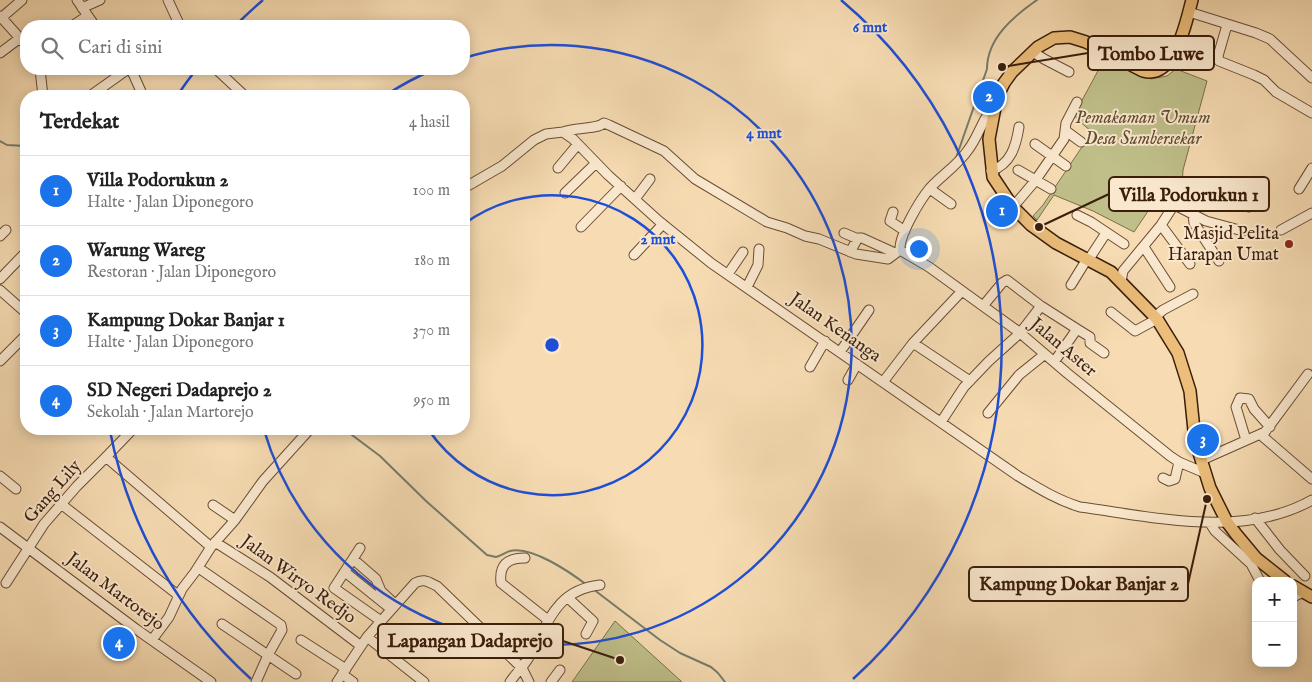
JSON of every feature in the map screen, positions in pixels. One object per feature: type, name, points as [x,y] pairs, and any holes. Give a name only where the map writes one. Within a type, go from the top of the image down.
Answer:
[{"type":"main road","points":[[1190,6],[1182,33],[1171,58],[1159,70],[1154,72],[1148,73],[1136,69],[1086,42],[1070,37],[1054,38],[1033,52],[1008,78],[995,104],[989,139],[991,171],[996,184],[1013,207],[1038,232],[1122,277],[1156,318],[1178,353],[1190,390],[1195,440],[1210,488],[1227,522],[1256,558],[1280,577]]},
{"type":"street","points":[[20,39],[1,17],[22,0]]},
{"type":"street","points":[[77,0],[91,20]]},
{"type":"street","points":[[78,20],[100,0]]},
{"type":"street","points":[[168,0],[177,20]]},
{"type":"street","points":[[1190,6],[1227,25],[1270,39],[1312,78]]},
{"type":"street","points":[[1227,25],[1218,56],[1219,61],[1264,80],[1276,92],[1312,113]]},
{"type":"street","points":[[0,53],[20,43]]},
{"type":"street","points":[[1033,52],[1069,72]]},
{"type":"street","points":[[40,75],[42,90]]},
{"type":"street","points":[[106,90],[121,75]]},
{"type":"street","points":[[131,75],[139,90]]},
{"type":"street","points":[[222,75],[239,90]]},
{"type":"street","points":[[1013,207],[1035,181],[1064,139],[1066,123],[1077,102]]},
{"type":"street","points":[[470,185],[502,166],[534,140],[546,134],[575,128],[598,127],[604,123],[664,151],[695,178],[767,222],[787,228],[801,235],[828,242],[865,257],[885,259],[893,256],[898,251],[905,231],[930,188],[964,156],[995,104]]},
{"type":"street","points":[[991,171],[1001,166],[1011,155],[1019,127]]},
{"type":"street","points":[[1066,131],[1081,142]]},
{"type":"street","name":"Jalan Kenanga","points":[[563,132],[663,224],[728,274],[1018,476],[1068,504],[1208,523],[1227,522],[1288,512],[1312,500]]},
{"type":"street","points":[[558,168],[578,144]]},
{"type":"street","points":[[1035,144],[1066,166]]},
{"type":"street","points":[[566,193],[596,163]]},
{"type":"street","points":[[1299,189],[1312,168]]},
{"type":"street","points":[[1018,170],[1050,190]]},
{"type":"street","points":[[635,199],[650,179]]},
{"type":"street","points":[[581,227],[621,186]]},
{"type":"street","points":[[930,188],[951,204]]},
{"type":"street","points":[[1122,277],[1161,225],[1180,194],[1194,190],[1249,206]]},
{"type":"street","points":[[1173,204],[1213,224],[1243,231]]},
{"type":"street","points":[[893,212],[890,221],[905,231]]},
{"type":"street","points":[[1076,215],[1124,244]]},
{"type":"street","points":[[1193,215],[1194,222],[1219,261]]},
{"type":"street","points":[[1281,230],[1306,216],[1312,215]]},
{"type":"street","points":[[634,255],[663,224]]},
{"type":"street","points":[[1161,225],[1190,264]]},
{"type":"street","name":"Jalan Aster","points":[[844,233],[898,251],[929,267],[1020,333],[1179,462],[1205,472]]},
{"type":"street","points":[[1071,285],[1106,233]]},
{"type":"street","points":[[850,252],[858,239]]},
{"type":"street","points":[[1144,247],[1170,287]]},
{"type":"street","points":[[747,287],[758,265],[759,249]]},
{"type":"street","points":[[728,274],[743,252]]},
{"type":"street","points":[[0,279],[20,258]]},
{"type":"street","points":[[983,306],[1002,283],[1007,280],[1041,306],[1090,338],[1090,343],[1104,353]]},
{"type":"street","points":[[0,290],[20,308]]},
{"type":"street","points":[[883,382],[913,342],[962,291]]},
{"type":"street","points":[[1111,312],[1135,331],[1156,318],[1163,310],[1193,294]]},
{"type":"street","points":[[941,422],[970,381],[988,361],[1020,333],[1041,306]]},
{"type":"street","points":[[840,352],[869,310]]},
{"type":"street","points":[[1054,362],[1077,329]]},
{"type":"street","points":[[0,361],[20,341]]},
{"type":"street","points":[[810,367],[825,341]]},
{"type":"street","points":[[913,342],[970,381]]},
{"type":"street","points":[[988,414],[1019,375],[1044,354]]},
{"type":"street","points":[[848,380],[857,364]]},
{"type":"street","points":[[1202,460],[1261,435],[1270,427],[1308,374]]},
{"type":"street","points":[[1246,440],[1236,407],[1240,398],[1248,399],[1270,427]]},
{"type":"street","name":"Gang Lily","points":[[6,583],[44,524],[127,435]]},
{"type":"street","points":[[152,640],[169,617],[178,595],[213,544],[264,481],[305,435]]},
{"type":"street","points":[[1261,435],[1312,479]]},
{"type":"street","name":"Jalan Wiryo Redjo","points":[[106,458],[213,544],[270,577],[361,646]]},
{"type":"street","points":[[1163,478],[1169,481],[1175,479],[1179,462]]},
{"type":"street","points":[[0,476],[16,490]]},
{"type":"street","points":[[61,504],[178,595]]},
{"type":"street","points":[[213,505],[234,520]]},
{"type":"street","points":[[1255,518],[1280,550],[1305,576]]},
{"type":"street","points":[[1208,523],[1251,564],[1258,577]]},
{"type":"street","name":"Jalan Martorejo","points":[[0,527],[211,682]]},
{"type":"street","points":[[360,548],[334,586],[335,589],[381,621]]},
{"type":"street","points":[[525,558],[513,558],[507,562],[502,571],[501,583],[548,620]]},
{"type":"street","points":[[353,559],[376,579],[381,591],[393,606]]},
{"type":"street","points":[[203,571],[282,625],[282,630],[256,682]]},
{"type":"street","points":[[345,572],[393,606]]},
{"type":"street","points":[[342,675],[361,646],[393,606],[414,583],[426,580],[436,586],[522,668],[529,682]]},
{"type":"street","points":[[510,682],[522,668],[548,620],[559,606],[568,598],[593,587]]},
{"type":"street","points":[[568,598],[593,621],[586,634]]},
{"type":"street","points":[[222,624],[296,674]]},
{"type":"street","points":[[367,638],[424,682]]},
{"type":"street","points":[[301,640],[353,682]]},
{"type":"street","points":[[551,682],[560,670]]},
{"type":"green space","name":"Pemakaman Umum Desa Sumbersekar","points":[[1106,56],[1151,79],[1167,76],[1176,69],[1207,81],[1183,170],[1180,192],[1163,189],[1134,232],[1093,211],[1054,195],[1037,220],[1033,216],[1043,205],[1092,132],[1074,115]]},
{"type":"green space","points":[[615,621],[682,682],[572,682]]},
{"type":"waterway","points":[[956,158],[987,69],[992,47],[1003,29],[1019,13],[1037,0]]},
{"type":"waterway","points":[[0,141],[7,145],[20,146]]},
{"type":"waterway","points":[[352,435],[380,456],[426,501],[487,555],[496,557],[510,551],[519,550],[529,552],[550,561],[587,585]]},
{"type":"waterway","points":[[593,589],[660,640],[680,653],[711,667],[725,682]]},
{"type":"place","name":"Tombo Luwe","points":[[1002,67]]},
{"type":"place","name":"Warung Wareg","points":[[989,97]]},
{"type":"place","name":"Villa Podorukun 2","points":[[1002,211]]},
{"type":"place","name":"Villa Podorukun 1","points":[[1039,227]]},
{"type":"place","name":"Masjid Pelita Harapan Umat","points":[[1289,244]]},
{"type":"place","name":"Kampung Dokar Banjar 1","points":[[1203,440]]},
{"type":"place","name":"Kampung Dokar Banjar 2","points":[[1207,499]]},
{"type":"place","name":"SD Negeri Dadaprejo 2","points":[[119,643]]},
{"type":"place","name":"Lapangan Dadaprejo","points":[[620,660]]}]
